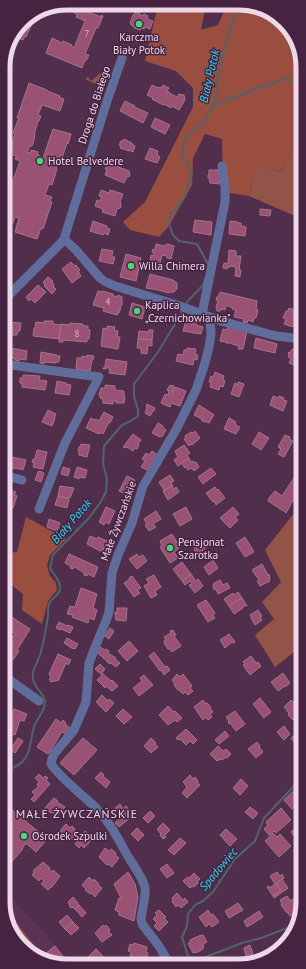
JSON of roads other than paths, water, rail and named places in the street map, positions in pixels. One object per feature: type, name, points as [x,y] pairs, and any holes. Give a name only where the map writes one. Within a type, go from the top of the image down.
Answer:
[{"type":"street","name":"Droga do Białego","points":[[10,294],[64,239],[122,58]]},
{"type":"street","name":"Małe Żywczańskie","points":[[166,959],[159,946],[142,924],[145,888],[117,835],[104,817],[56,772],[51,764],[54,754],[64,744],[74,730],[86,702],[89,663],[106,621],[112,573],[118,554],[132,523],[143,486],[177,428],[196,390],[205,363],[211,334],[206,315],[225,202],[225,181],[222,166]]},
{"type":"street","points":[[64,239],[76,250],[96,274],[104,281],[115,286],[180,306],[228,323],[276,336],[296,338]]},
{"type":"street","points":[[10,365],[99,377],[65,444],[39,509]]},
{"type":"street","points":[[10,477],[22,480]]},
{"type":"street","points":[[10,680],[39,701]]},
{"type":"waterway","name":"Biały Potok","points":[[208,264],[197,244],[179,241],[173,235],[169,224],[171,214],[185,197],[192,174],[182,153],[185,139],[205,120],[212,108],[216,95],[219,69],[237,10]]},
{"type":"waterway","points":[[212,108],[226,100],[284,79],[296,81]]},
{"type":"waterway","name":"Biały Potok","points":[[186,305],[203,285],[205,278]]},
{"type":"waterway","name":"Biały Potok","points":[[10,770],[18,765],[26,757],[35,724],[45,705],[44,698],[34,682],[33,672],[43,645],[49,604],[60,589],[58,581],[50,568],[53,555],[89,518],[106,492],[107,479],[103,464],[104,446],[122,425],[138,416],[134,396],[134,384],[158,352],[183,311]]},
{"type":"waterway","name":"Spadowiec","points":[[189,959],[182,937],[187,926],[188,914],[195,905],[203,901],[213,892],[235,859],[255,841],[264,818],[296,783]]},
{"type":"waterway","points":[[201,959],[290,927]]},
{"type":"place","name":"Karczma Biały Potok","points":[[139,24]]},
{"type":"place","name":"Hotel Belvedere","points":[[40,161]]},
{"type":"place","name":"Willa Chimera","points":[[131,266]]},
{"type":"place","name":"Kaplica „Czernichowianka\"","points":[[137,311]]},
{"type":"place","name":"Pensjonat Szarotka","points":[[170,548]]},
{"type":"place","name":"Ośrodek Szpulki","points":[[24,836]]},
{"type":"district","name":"MAŁE ŻYWCZAŃSKIE","points":[[77,813]]}]
